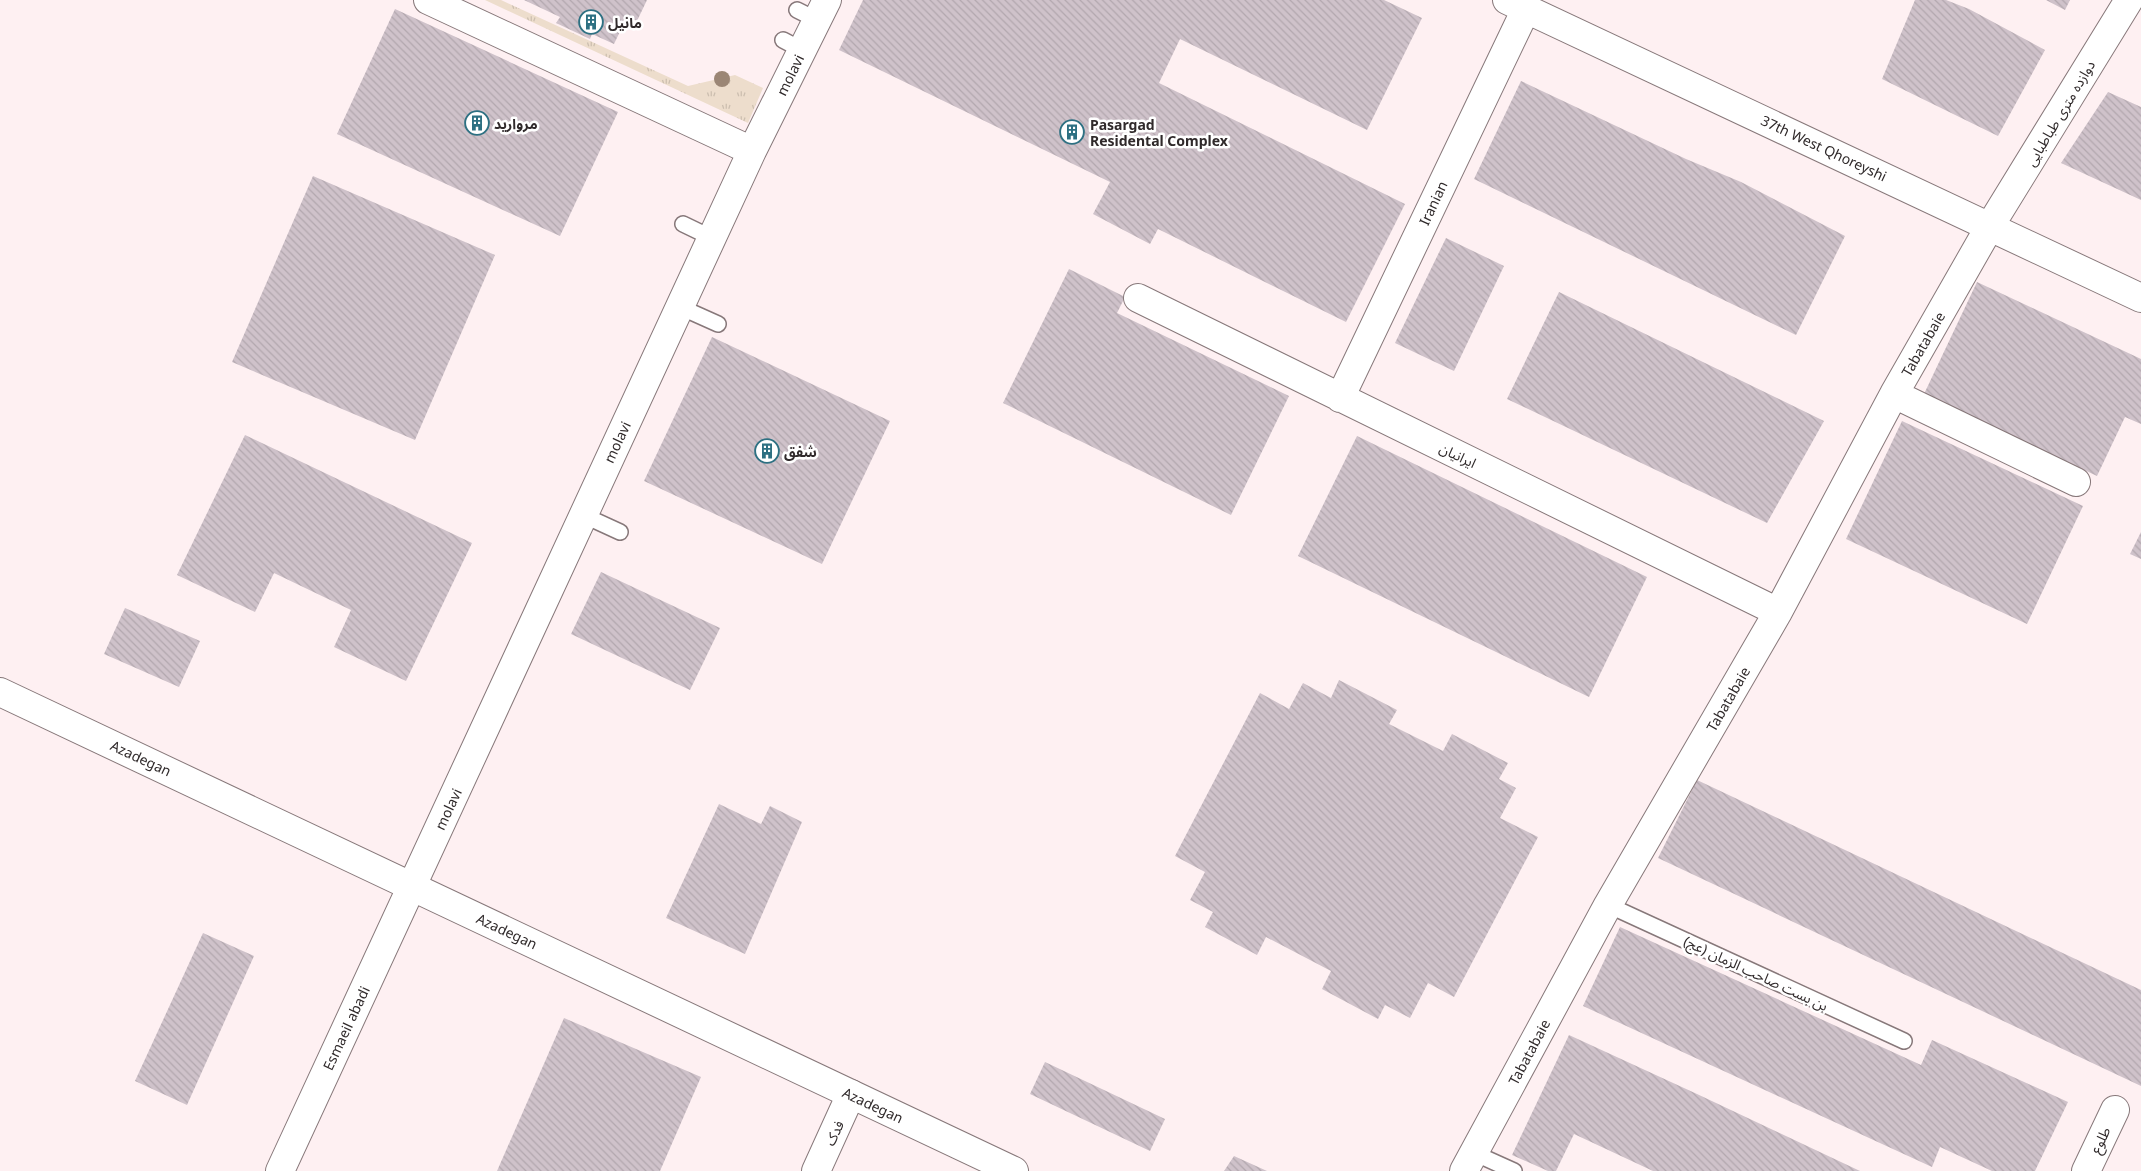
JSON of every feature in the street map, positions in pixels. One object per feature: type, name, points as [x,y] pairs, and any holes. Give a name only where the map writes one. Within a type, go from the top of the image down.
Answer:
[{"type":"street","points":[[428,0],[752,151]]},
{"type":"street","name":"دوازده متری طباطبایی","points":[[1990,226],[2129,0]]},
{"type":"street","name":"37th West Qhoreyshi","points":[[1516,4],[2141,298]]},
{"type":"street","name":"Iranian","points":[[1340,398],[1516,4]]},
{"type":"street","name":"molavi","points":[[413,886],[752,151],[792,45],[814,10]]},
{"type":"street","name":"Tabatabaie","points":[[1469,1162],[1608,905],[1778,612],[1894,394],[1990,226]]},
{"type":"street","name":"ایرانیان","points":[[1138,298],[1778,612]]},
{"type":"street","points":[[1894,394],[2076,482]]},
{"type":"street","name":"Azadegan","points":[[0,692],[1014,1171]]},
{"type":"street","name":"Esmaeil abadi","points":[[280,1171],[413,886]]},
{"type":"street","name":"فدک","points":[[816,1171],[851,1094]]},
{"type":"street","name":"طلوع","points":[[2086,1171],[2115,1110]]},
{"type":"lane","points":[[683,224],[712,238]]},
{"type":"lane","points":[[680,307],[718,324]]},
{"type":"lane","points":[[583,515],[620,532]]},
{"type":"lane","name":"بن بست صاحب الزمان (عج)","points":[[1608,905],[1904,1041]]},
{"type":"lane","points":[[1469,1162],[1514,1171]]},
{"type":"green space","points":[[485,0],[501,0],[688,86],[735,75],[763,88],[748,123]]},
{"type":"building","name":"مانیل","points":[[524,0],[647,0],[637,21],[627,17],[614,44],[592,34],[590,39],[556,23],[560,17]]},
{"type":"building","points":[[863,0],[1384,0],[1422,18],[1367,130],[1180,39],[1159,83],[1405,204],[1346,322],[1158,229],[1150,244],[1093,214],[1110,182],[839,50]]},
{"type":"building","points":[[1915,0],[1946,0],[1969,9],[2045,50],[1998,136],[1882,79]]},
{"type":"building","points":[[2046,0],[2070,0],[2065,10]]},
{"type":"building","name":"مروارید","points":[[395,9],[618,112],[560,236],[337,134]]},
{"type":"building","points":[[1521,81],[1686,159],[1741,182],[1845,236],[1796,335],[1474,179]]},
{"type":"building","points":[[2108,92],[2141,107],[2141,200],[2061,163]]},
{"type":"building","points":[[313,176],[495,255],[415,440],[232,362]]},
{"type":"building","points":[[1446,238],[1504,266],[1454,371],[1395,343]]},
{"type":"building","points":[[1069,269],[1125,297],[1117,313],[1289,396],[1231,515],[1003,403]]},
{"type":"building","points":[[1977,282],[2141,359],[2141,424],[2125,417],[2097,476],[1924,394]]},
{"type":"building","points":[[1559,292],[1824,421],[1767,523],[1507,399]]},
{"type":"building","name":"شفق","points":[[712,337],[890,421],[822,564],[644,481]]},
{"type":"building","points":[[1902,421],[2083,506],[2027,624],[1846,539]]},
{"type":"building","points":[[245,435],[472,543],[406,681],[334,647],[351,610],[274,573],[255,612],[177,575]]},
{"type":"building","points":[[1357,436],[1647,577],[1589,697],[1298,556]]},
{"type":"building","points":[[2141,532],[2141,559],[2130,554]]},
{"type":"building","points":[[601,572],[720,628],[690,690],[571,634]]},
{"type":"building","points":[[125,608],[200,641],[179,687],[104,654]]},
{"type":"building","points":[[1339,680],[1397,710],[1389,724],[1443,751],[1452,734],[1508,763],[1499,779],[1516,788],[1500,818],[1538,837],[1454,997],[1428,983],[1410,1018],[1385,1005],[1378,1019],[1322,989],[1331,971],[1266,937],[1257,955],[1205,927],[1213,912],[1190,900],[1205,872],[1175,856],[1260,693],[1289,709],[1303,683],[1331,698]]},
{"type":"building","points":[[1697,780],[2141,990],[2141,1086],[1658,858]]},
{"type":"building","points":[[719,804],[761,824],[770,806],[802,822],[745,954],[666,918]]},
{"type":"building","points":[[1620,927],[1921,1065],[1932,1040],[2068,1102],[2035,1171],[1992,1171],[1940,1147],[1932,1167],[1583,1006]]},
{"type":"building","points":[[203,933],[254,956],[187,1105],[135,1081]]},
{"type":"building","points":[[564,1018],[701,1077],[660,1171],[497,1171]]},
{"type":"building","points":[[1569,1035],[1860,1171],[1653,1171],[1574,1134],[1556,1171],[1548,1171],[1512,1155]]},
{"type":"building","points":[[1045,1062],[1165,1119],[1150,1151],[1030,1094]]},
{"type":"building","points":[[1234,1156],[1267,1171],[1224,1171]]},
{"type":"place","name":"مانیل","points":[[591,22]]},
{"type":"place","name":"مروارید","points":[[477,123]]},
{"type":"place","name":"Pasargad Residental Complex","points":[[1072,132]]},
{"type":"place","name":"شفق","points":[[767,451]]}]
